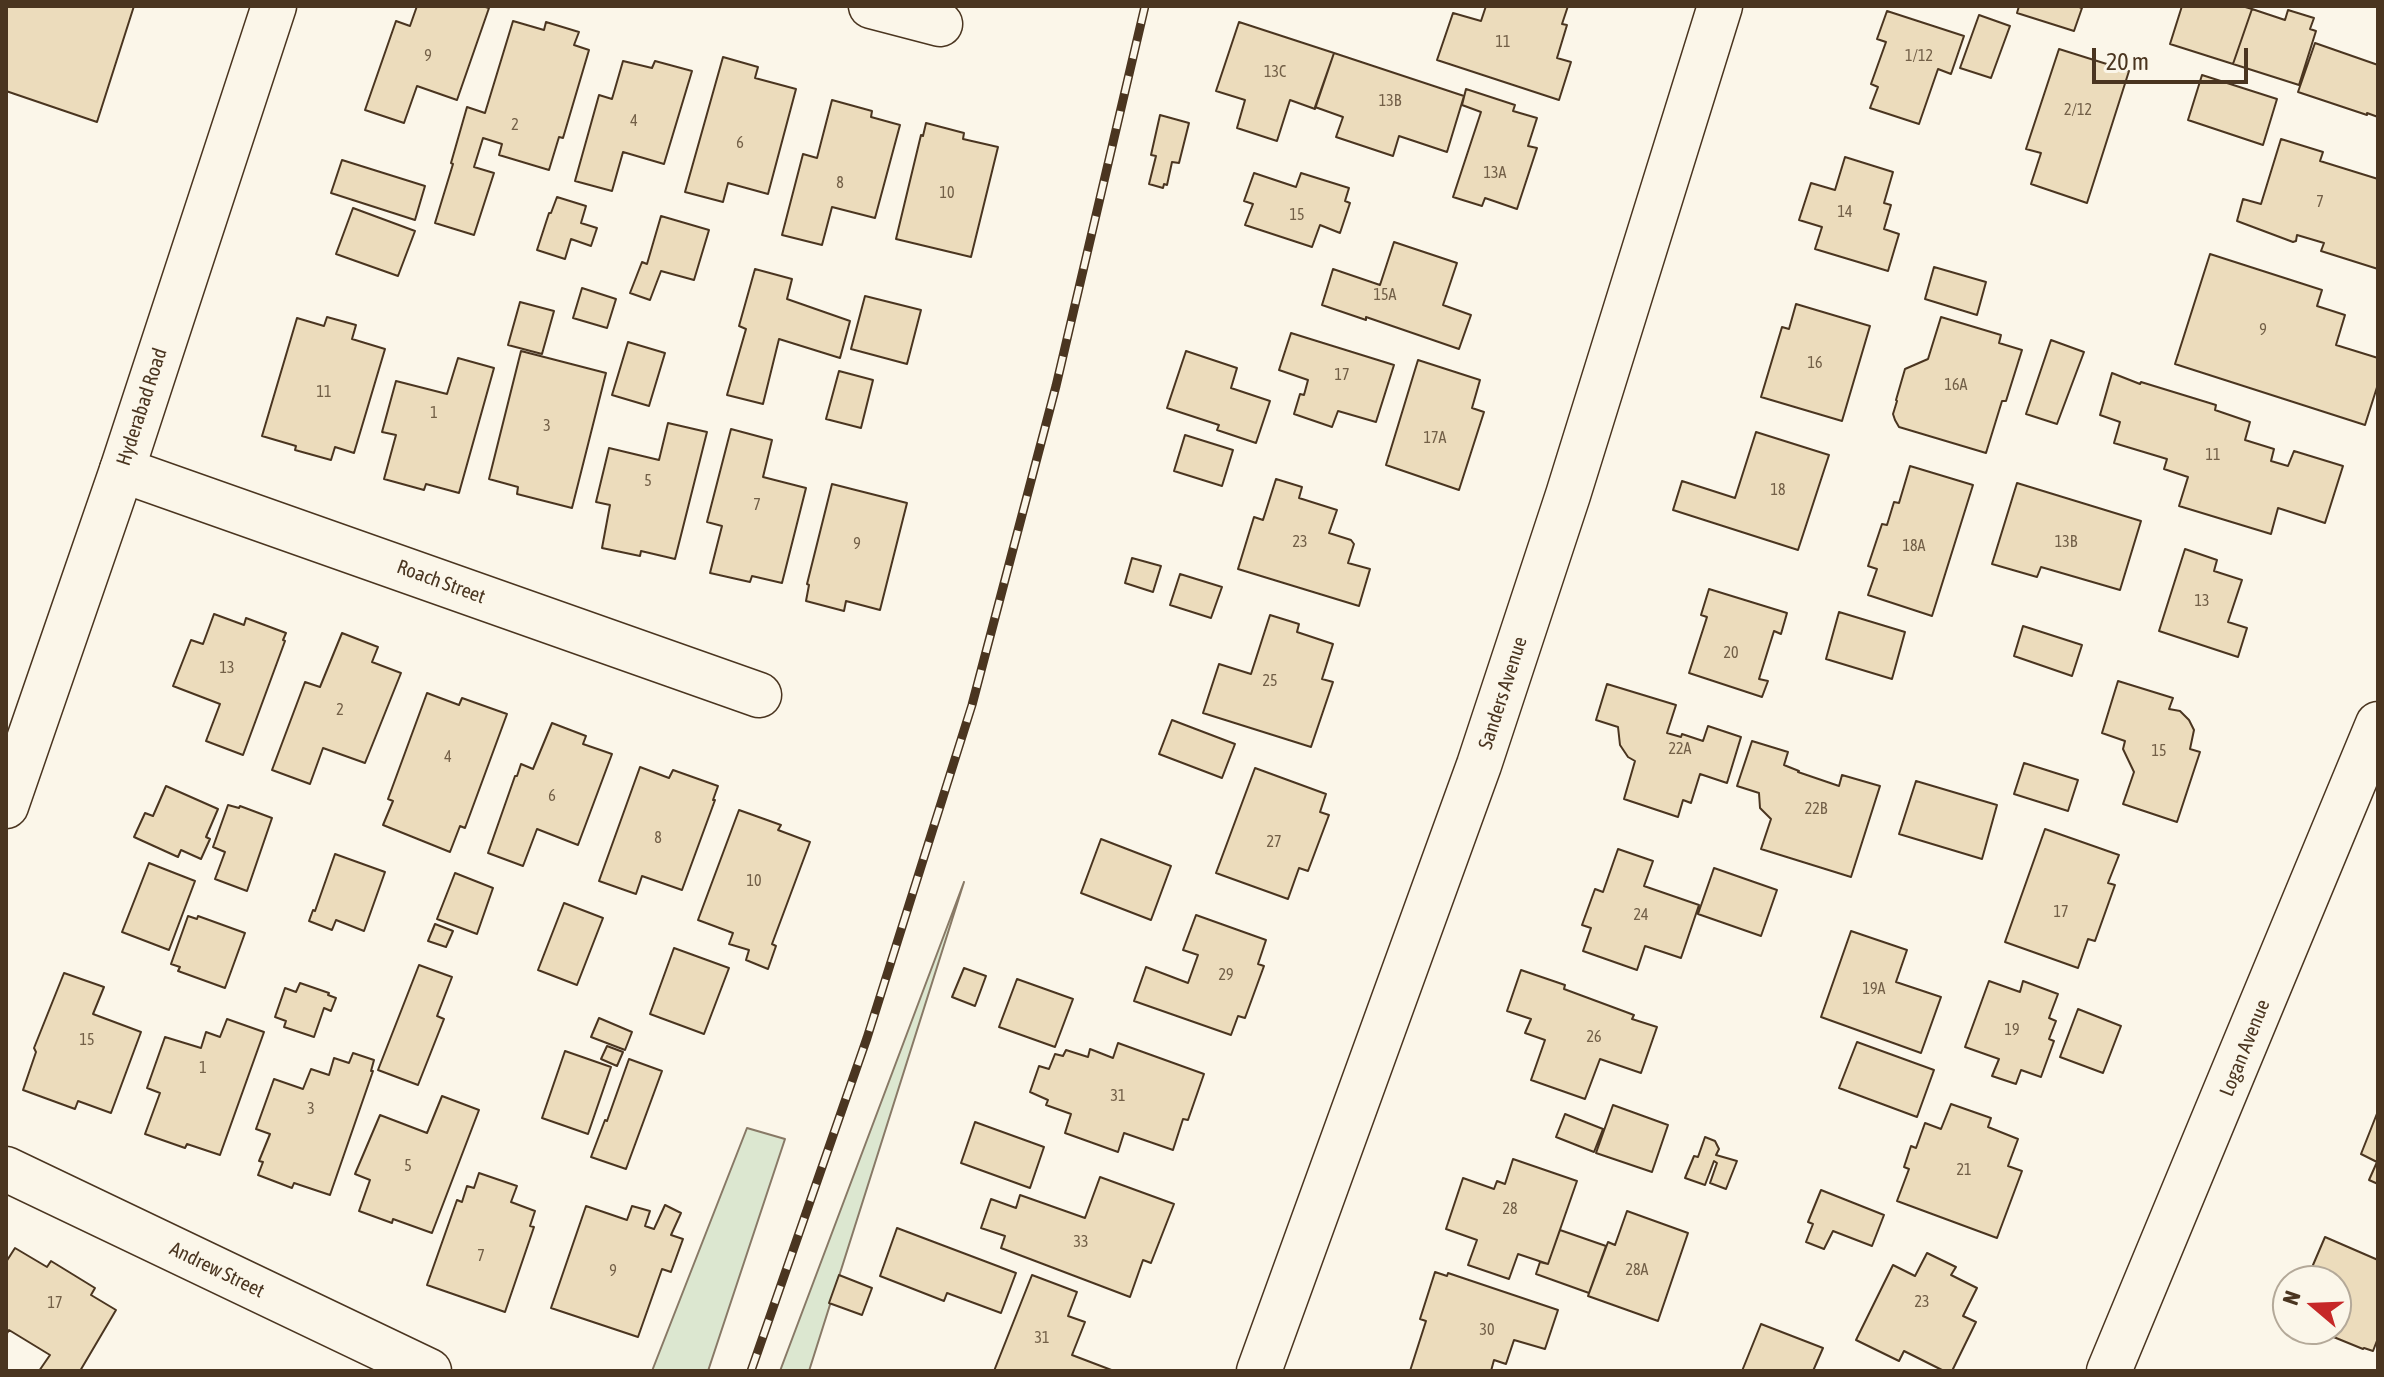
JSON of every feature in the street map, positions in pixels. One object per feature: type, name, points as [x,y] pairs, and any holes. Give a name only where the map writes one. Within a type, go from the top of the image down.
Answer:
[{"type":"street","name":"Hyderabad Road","points":[[6,806],[122,470],[274,6]]},
{"type":"street","points":[[871,6],[940,24]]},
{"type":"street","name":"Sanders Avenue","points":[[1259,1371],[1479,765],[1568,495],[1720,6]]},
{"type":"street","name":"Roach Street","points":[[122,470],[759,695]]},
{"type":"street","name":"Logan Avenue","points":[[2109,1371],[2378,724]]},
{"type":"street","name":"Andrew Street","points":[[6,1169],[429,1371]]},
{"type":"green space","points":[[964,882],[809,1371],[780,1371]]},
{"type":"green space","points":[[747,1128],[785,1139],[708,1371],[652,1371]]},
{"type":"building","points":[[6,6],[134,6],[97,122],[6,91]]},
{"type":"building","points":[[417,6],[489,8],[457,100],[417,86],[404,123],[365,110],[396,21],[410,26]]},
{"type":"building","points":[[1486,6],[1568,6],[1562,24],[1567,25],[1557,58],[1571,62],[1559,100],[1437,60],[1453,13],[1481,21]]},
{"type":"building","points":[[2019,6],[2082,8],[2074,31],[2017,13]]},
{"type":"building","points":[[2182,6],[2242,6],[2252,9],[2233,64],[2170,44]]},
{"type":"building","points":[[2252,9],[2285,20],[2288,10],[2314,18],[2310,29],[2316,31],[2299,85],[2233,64]]},
{"type":"building","points":[[1887,11],[1964,36],[1951,74],[1938,69],[1919,124],[1870,108],[1878,87],[1871,84],[1886,42],[1877,39]]},
{"type":"building","points":[[1979,15],[2010,26],[1991,78],[1960,68]]},
{"type":"building","points":[[513,21],[544,30],[546,22],[579,32],[574,45],[589,50],[563,138],[559,137],[549,170],[499,155],[502,144],[483,138],[474,167],[494,173],[474,235],[435,223],[467,107],[485,113]]},
{"type":"building","points":[[1239,22],[1334,53],[1315,109],[1290,100],[1277,141],[1237,128],[1245,100],[1216,91]]},
{"type":"building","points":[[2315,43],[2378,65],[2378,117],[2298,92]]},
{"type":"building","points":[[2059,49],[2129,71],[2087,203],[2031,184],[2041,153],[2026,149]]},
{"type":"building","points":[[1334,53],[1464,96],[1447,152],[1399,136],[1393,156],[1336,137],[1343,117],[1315,107]]},
{"type":"building","points":[[723,57],[758,67],[755,78],[796,89],[768,194],[728,183],[723,202],[685,192]]},
{"type":"building","points":[[623,61],[652,68],[655,61],[692,71],[664,164],[623,152],[612,191],[575,181],[599,95],[612,99]]},
{"type":"building","points":[[2202,75],[2277,99],[2263,145],[2188,120]]},
{"type":"building","points":[[1466,89],[1515,105],[1513,111],[1537,118],[1528,146],[1537,148],[1517,209],[1485,198],[1482,206],[1453,197],[1481,112],[1462,105]]},
{"type":"building","points":[[832,100],[872,111],[871,117],[900,125],[875,218],[832,207],[822,245],[782,235],[803,154],[817,158]]},
{"type":"building","points":[[1160,115],[1189,123],[1179,163],[1172,162],[1167,185],[1164,184],[1163,188],[1149,184],[1156,156],[1151,155]]},
{"type":"building","points":[[926,123],[964,133],[963,139],[998,147],[971,257],[896,239]]},
{"type":"building","points":[[2281,139],[2323,152],[2320,161],[2378,179],[2378,269],[2321,251],[2324,243],[2297,235],[2293,242],[2237,221],[2243,199],[2261,204]]},
{"type":"building","points":[[1845,157],[1893,172],[1884,203],[1891,205],[1884,229],[1899,234],[1888,271],[1815,249],[1822,227],[1799,220],[1811,183],[1835,190]]},
{"type":"building","points":[[342,160],[425,186],[415,220],[331,193]]},
{"type":"building","points":[[1254,173],[1296,187],[1301,173],[1349,188],[1345,201],[1350,203],[1340,233],[1320,225],[1312,247],[1245,225],[1253,204],[1244,201]]},
{"type":"building","points":[[557,197],[586,206],[581,223],[597,228],[591,246],[571,239],[565,259],[537,250]]},
{"type":"building","points":[[353,208],[415,231],[398,276],[336,254]]},
{"type":"building","points":[[661,216],[709,230],[694,280],[661,271],[650,300],[630,293],[642,262],[647,264]]},
{"type":"building","points":[[1394,242],[1457,263],[1443,305],[1471,315],[1459,349],[1322,305],[1333,269],[1380,285]]},
{"type":"building","points":[[2210,254],[2322,290],[2317,306],[2345,315],[2336,345],[2378,358],[2378,384],[2365,425],[2175,364]]},
{"type":"building","points":[[1934,267],[1986,282],[1977,315],[1925,299]]},
{"type":"building","points":[[755,269],[792,279],[787,299],[850,321],[840,358],[779,339],[763,404],[727,395],[746,329],[739,326]]},
{"type":"building","points":[[582,288],[616,299],[607,328],[573,318]]},
{"type":"building","points":[[865,296],[921,310],[907,364],[851,349]]},
{"type":"building","points":[[520,302],[554,311],[542,354],[508,345]]},
{"type":"building","points":[[1796,304],[1870,326],[1842,421],[1761,397],[1782,327],[1789,329]]},
{"type":"building","points":[[327,317],[356,325],[352,339],[385,349],[354,453],[335,447],[331,460],[262,436],[297,318],[324,326]]},
{"type":"building","points":[[1941,317],[2001,335],[1999,343],[2022,350],[1986,453],[1899,427],[1893,414],[1905,369],[1928,359]]},
{"type":"building","points":[[1291,333],[1394,365],[1376,422],[1338,411],[1332,427],[1294,414],[1308,380],[1279,370]]},
{"type":"building","points":[[2051,340],[2084,352],[2057,424],[2026,414]]},
{"type":"building","points":[[628,342],[665,353],[649,406],[612,395]]},
{"type":"building","points":[[521,351],[606,373],[572,508],[517,494],[518,487],[489,479]]},
{"type":"building","points":[[1186,351],[1237,368],[1231,388],[1270,401],[1256,443],[1217,430],[1219,425],[1167,408]]},
{"type":"building","points":[[458,358],[494,368],[459,493],[426,484],[424,490],[384,479],[396,435],[382,432],[396,381],[447,394]]},
{"type":"building","points":[[1418,360],[1480,380],[1472,408],[1484,412],[1459,490],[1386,465]]},
{"type":"building","points":[[839,371],[873,380],[861,428],[826,419]]},
{"type":"building","points":[[2112,373],[2216,405],[2215,410],[2250,422],[2245,440],[2274,449],[2271,461],[2288,466],[2294,451],[2343,466],[2325,523],[2278,508],[2271,534],[2179,506],[2188,477],[2164,469],[2167,459],[2114,443],[2120,422],[2100,415]]},
{"type":"building","points":[[668,423],[707,432],[675,559],[641,551],[640,556],[602,548],[610,505],[596,502],[609,448],[659,460]]},
{"type":"building","points":[[731,429],[772,440],[763,477],[806,488],[782,583],[752,576],[750,582],[710,573],[722,526],[707,522]]},
{"type":"building","points":[[1756,432],[1829,455],[1798,550],[1673,510],[1682,481],[1735,498]]},
{"type":"building","points":[[1185,435],[1233,450],[1222,486],[1174,471]]},
{"type":"building","points":[[1910,466],[1973,485],[1932,616],[1868,595],[1877,569],[1868,566],[1882,524],[1887,525],[1894,502],[1899,503]]},
{"type":"building","points":[[1276,479],[1302,487],[1299,498],[1337,510],[1329,533],[1351,540],[1354,544],[1348,563],[1370,569],[1359,606],[1238,569],[1254,517],[1263,520]]},
{"type":"building","points":[[2017,483],[2141,521],[2120,590],[2041,567],[2037,577],[1992,564]]},
{"type":"building","points":[[832,484],[907,503],[880,610],[846,601],[844,611],[806,601],[807,584]]},
{"type":"building","points":[[2185,549],[2217,560],[2214,571],[2242,580],[2228,622],[2247,628],[2238,657],[2159,631]]},
{"type":"building","points":[[1132,558],[1161,566],[1153,592],[1125,583]]},
{"type":"building","points":[[1180,574],[1222,587],[1211,618],[1170,605]]},
{"type":"building","points":[[1709,589],[1787,613],[1781,634],[1774,631],[1759,679],[1768,681],[1762,697],[1689,673],[1707,617],[1701,615]]},
{"type":"building","points":[[1839,612],[1905,632],[1892,679],[1826,659]]},
{"type":"building","points":[[214,614],[244,625],[246,618],[286,633],[243,755],[206,741],[220,704],[173,686],[191,640],[203,644]]},
{"type":"building","points":[[1270,615],[1299,624],[1297,632],[1333,644],[1322,679],[1333,682],[1311,747],[1203,713],[1219,664],[1251,674]]},
{"type":"building","points":[[2023,626],[2082,645],[2072,676],[2014,656]]},
{"type":"building","points":[[342,633],[378,647],[372,662],[401,673],[365,763],[323,748],[310,784],[272,770],[305,682],[320,687]]},
{"type":"building","points":[[2118,681],[2173,698],[2169,709],[2180,711],[2194,730],[2190,749],[2200,752],[2177,822],[2123,804],[2134,772],[2123,749],[2125,741],[2102,733]]},
{"type":"building","points":[[1607,684],[1676,705],[1667,733],[1703,741],[1708,726],[1741,737],[1727,783],[1700,774],[1691,803],[1683,800],[1678,817],[1624,799],[1635,761],[1620,745],[1618,727],[1596,720]]},
{"type":"building","points":[[427,693],[459,705],[462,698],[507,714],[465,828],[460,826],[450,852],[383,825],[393,801],[388,799]]},
{"type":"building","points":[[1172,720],[1235,744],[1222,778],[1159,754]]},
{"type":"building","points":[[552,723],[586,736],[583,744],[612,754],[578,845],[537,829],[523,866],[488,853],[515,776],[521,764],[533,769]]},
{"type":"building","points":[[1752,741],[1788,752],[1784,765],[1798,772],[1839,786],[1842,775],[1880,786],[1851,877],[1761,849],[1771,819],[1760,808],[1759,793],[1737,786]]},
{"type":"building","points":[[2024,763],[2078,780],[2068,811],[2014,794]]},
{"type":"building","points":[[640,767],[669,778],[673,770],[718,786],[682,890],[642,876],[636,894],[599,881]]},
{"type":"building","points":[[1255,768],[1326,794],[1320,812],[1329,815],[1308,871],[1299,868],[1288,899],[1216,873]]},
{"type":"building","points":[[1916,781],[1997,805],[1982,859],[1899,834]]},
{"type":"building","points":[[166,786],[218,809],[201,859],[181,850],[178,857],[134,837],[145,813],[153,816]]},
{"type":"building","points":[[228,805],[240,806],[272,818],[247,891],[215,879],[225,852],[213,847]]},
{"type":"building","points":[[739,810],[781,825],[778,830],[810,842],[772,944],[776,946],[768,969],[746,960],[749,950],[729,944],[733,933],[698,920]]},
{"type":"building","points":[[2045,829],[2119,855],[2108,883],[2115,885],[2095,941],[2088,939],[2078,968],[2005,942]]},
{"type":"building","points":[[1101,839],[1171,866],[1151,920],[1081,893]]},
{"type":"building","points":[[1618,849],[1653,861],[1644,886],[1699,905],[1681,958],[1645,946],[1637,970],[1583,951],[1591,928],[1582,925],[1595,889],[1603,892]]},
{"type":"building","points":[[335,854],[385,872],[364,931],[336,920],[332,930],[309,921]]},
{"type":"building","points":[[149,863],[195,881],[169,950],[122,932]]},
{"type":"building","points":[[1714,868],[1777,890],[1761,936],[1698,914]]},
{"type":"building","points":[[455,873],[493,888],[477,934],[437,919]]},
{"type":"building","points":[[564,903],[603,918],[577,985],[538,970]]},
{"type":"building","points":[[1196,915],[1266,940],[1258,964],[1264,966],[1245,1018],[1238,1016],[1231,1035],[1134,1001],[1146,967],[1188,983],[1198,955],[1183,950]]},
{"type":"building","points":[[188,916],[197,919],[198,916],[245,933],[225,988],[178,971],[180,967],[171,964]]},
{"type":"building","points":[[435,924],[453,931],[446,947],[428,941]]},
{"type":"building","points":[[1851,931],[1907,950],[1896,982],[1941,997],[1921,1053],[1821,1017]]},
{"type":"building","points":[[674,948],[729,968],[704,1034],[650,1014]]},
{"type":"building","points":[[419,965],[452,977],[437,1016],[444,1019],[418,1085],[378,1070]]},
{"type":"building","points":[[964,968],[986,976],[975,1006],[952,997]]},
{"type":"building","points":[[1521,970],[1565,985],[1564,989],[1634,1015],[1632,1019],[1657,1027],[1641,1073],[1600,1059],[1585,1099],[1531,1080],[1545,1040],[1525,1033],[1531,1019],[1507,1011]]},
{"type":"building","points":[[64,973],[104,987],[93,1014],[141,1032],[111,1113],[78,1101],[75,1109],[23,1090],[36,1052],[34,1048]]},
{"type":"building","points":[[1017,979],[1073,999],[1055,1047],[999,1027]]},
{"type":"building","points":[[1989,981],[2020,992],[2023,981],[2058,994],[2049,1018],[2056,1021],[2049,1039],[2054,1041],[2041,1077],[2021,1070],[2016,1084],[1992,1076],[1999,1059],[1965,1047]]},
{"type":"building","points":[[300,983],[336,998],[331,1011],[324,1008],[314,1037],[284,1027],[286,1021],[275,1017],[285,988],[296,992]]},
{"type":"building","points":[[2078,1009],[2121,1026],[2103,1073],[2060,1057]]},
{"type":"building","points":[[599,1018],[632,1032],[625,1050],[591,1037]]},
{"type":"building","points":[[227,1019],[264,1032],[220,1155],[187,1144],[185,1148],[145,1134],[160,1093],[147,1088],[165,1037],[201,1048],[206,1032],[220,1037]]},
{"type":"building","points":[[1857,1042],[1934,1070],[1917,1117],[1839,1088]]},
{"type":"building","points":[[1118,1043],[1204,1074],[1188,1120],[1183,1119],[1173,1150],[1124,1133],[1118,1152],[1065,1133],[1071,1114],[1046,1105],[1048,1100],[1030,1092],[1039,1066],[1049,1069],[1055,1054],[1063,1056],[1066,1050],[1088,1057],[1090,1049],[1113,1058]]},
{"type":"building","points":[[607,1046],[623,1052],[617,1066],[601,1059]]},
{"type":"building","points":[[565,1051],[611,1067],[588,1134],[542,1118]]},
{"type":"building","points":[[353,1053],[374,1060],[373,1071],[330,1195],[294,1183],[292,1188],[258,1175],[263,1162],[259,1161],[270,1134],[256,1129],[274,1079],[303,1089],[311,1069],[329,1075],[334,1058],[349,1063]]},
{"type":"building","points":[[629,1059],[662,1071],[626,1169],[591,1157]]},
{"type":"building","points":[[442,1096],[479,1110],[432,1233],[359,1211],[370,1180],[355,1174],[380,1115],[427,1133]]},
{"type":"building","points":[[1951,1104],[1991,1118],[1988,1127],[2018,1139],[2008,1166],[2022,1171],[1997,1238],[1897,1201],[1909,1169],[1904,1167],[1911,1146],[1916,1148],[1925,1123],[1941,1129]]},
{"type":"building","points":[[1613,1105],[1668,1125],[1652,1172],[1596,1153]]},
{"type":"building","points":[[2378,1111],[2378,1184],[2369,1180],[2377,1162],[2361,1154]]},
{"type":"building","points":[[1565,1114],[1603,1129],[1594,1152],[1556,1137]]},
{"type":"building","points":[[975,1122],[1044,1147],[1030,1188],[961,1163]]},
{"type":"building","points":[[1705,1137],[1715,1141],[1719,1149],[1716,1155],[1737,1161],[1726,1189],[1710,1183],[1717,1163],[1714,1161],[1705,1185],[1685,1178],[1694,1156],[1698,1157]]},
{"type":"building","points":[[1513,1159],[1577,1181],[1548,1264],[1518,1254],[1509,1279],[1468,1265],[1477,1240],[1446,1229],[1463,1178],[1494,1189],[1497,1181],[1505,1184]]},
{"type":"building","points":[[479,1173],[517,1186],[511,1202],[535,1211],[530,1226],[534,1227],[505,1312],[427,1285],[457,1200],[462,1202],[467,1186],[474,1188]]},
{"type":"building","points":[[1100,1177],[1174,1204],[1151,1263],[1143,1260],[1130,1297],[1001,1248],[1005,1236],[981,1228],[991,1199],[1016,1208],[1020,1195],[1085,1218]]},
{"type":"building","points":[[1821,1190],[1884,1215],[1872,1246],[1833,1231],[1824,1249],[1806,1242],[1813,1224],[1808,1222]]},
{"type":"building","points":[[665,1205],[681,1213],[671,1235],[683,1239],[671,1272],[662,1269],[638,1337],[551,1308],[586,1206],[627,1220],[632,1206],[650,1211],[645,1226],[654,1229]]},
{"type":"building","points":[[1627,1211],[1688,1233],[1658,1321],[1588,1296],[1608,1242],[1615,1245]]},
{"type":"building","points":[[897,1228],[1016,1273],[1001,1313],[947,1293],[944,1301],[880,1276]]},
{"type":"building","points":[[1560,1230],[1606,1246],[1589,1293],[1536,1274],[1540,1262],[1548,1264]]},
{"type":"building","points":[[2325,1237],[2378,1260],[2378,1338],[2373,1351],[2352,1345],[2352,1265],[2313,1265]]},
{"type":"building","points":[[15,1248],[47,1267],[51,1261],[95,1288],[91,1295],[116,1310],[80,1371],[39,1371],[50,1355],[9,1330],[6,1335],[6,1262]]},
{"type":"building","points":[[1927,1253],[1956,1267],[1951,1275],[1977,1288],[1963,1316],[1976,1322],[1952,1371],[1944,1371],[1904,1351],[1899,1361],[1856,1340],[1893,1265],[1915,1276]]},
{"type":"building","points":[[1435,1272],[1447,1276],[1448,1273],[1558,1310],[1545,1349],[1514,1340],[1506,1364],[1494,1360],[1491,1371],[1410,1371],[1426,1321],[1420,1319]]},
{"type":"building","points":[[839,1275],[872,1288],[862,1315],[829,1303]]},
{"type":"building","points":[[1032,1275],[1077,1292],[1068,1316],[1085,1322],[1072,1355],[1114,1371],[994,1371]]},
{"type":"building","points":[[1761,1324],[1823,1348],[1813,1371],[1742,1371]]},
{"type":"railway","points":[[751,1371],[867,1038],[972,705],[1056,386],[1145,6]]}]
